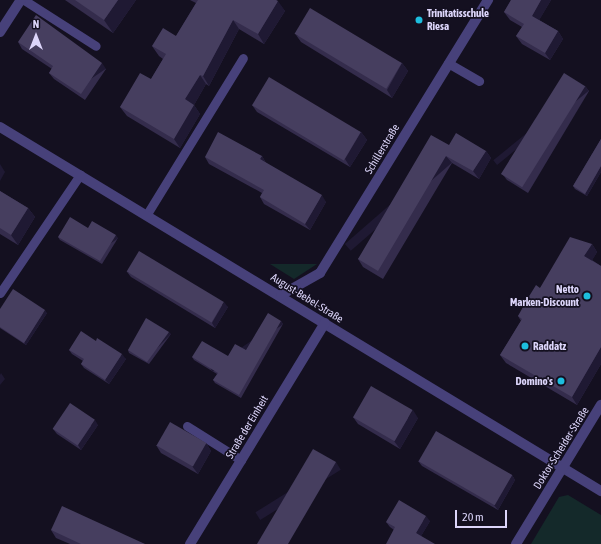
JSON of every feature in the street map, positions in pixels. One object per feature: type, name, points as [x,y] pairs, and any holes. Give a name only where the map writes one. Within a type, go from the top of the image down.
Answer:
[{"type":"street","points":[[0,32],[21,0]]},
{"type":"street","name":"Schillerstraße","points":[[281,295],[320,273],[488,0]]},
{"type":"street","name":"August-Bebel-Straße","points":[[0,127],[147,214],[562,468],[601,490]]},
{"type":"street","name":"Straße der Einheit","points":[[190,544],[325,323]]},
{"type":"street","name":"Doktor-Scheider-Straße","points":[[516,544],[601,405]]},
{"type":"lane","points":[[24,0],[96,46]]},
{"type":"lane","points":[[147,214],[243,58]]},
{"type":"lane","points":[[448,63],[478,81]]},
{"type":"lane","points":[[0,293],[80,175]]},
{"type":"lane","points":[[187,426],[241,460]]},
{"type":"green space","points":[[270,264],[317,264],[294,279]]},
{"type":"green space","points":[[568,495],[601,515],[601,544],[531,544],[559,497]]},
{"type":"building","points":[[75,0],[118,0],[104,20]]},
{"type":"building","points":[[198,0],[278,1],[258,34],[233,20],[203,76],[200,75],[185,99],[194,105],[174,139],[120,107],[140,73],[151,79],[166,54],[152,46],[163,28],[176,36]]},
{"type":"building","points":[[511,0],[541,0],[532,16],[558,31],[545,53],[516,36],[524,24],[504,12]]},
{"type":"building","points":[[310,8],[402,63],[386,89],[295,34]]},
{"type":"building","points":[[36,15],[102,63],[81,94],[49,73],[53,66],[18,42]]},
{"type":"building","points":[[564,73],[585,86],[522,187],[501,174]]},
{"type":"building","points":[[269,77],[361,132],[344,160],[252,105]]},
{"type":"building","points":[[218,132],[262,156],[260,159],[322,195],[305,224],[260,197],[264,190],[205,157]]},
{"type":"building","points":[[456,133],[486,151],[473,171],[446,156],[378,271],[358,259],[431,135],[449,145]]},
{"type":"building","points":[[601,139],[601,166],[585,194],[573,186]]},
{"type":"building","points":[[0,191],[28,208],[11,235],[0,228]]},
{"type":"building","points":[[70,217],[88,228],[92,221],[116,235],[100,261],[58,237]]},
{"type":"building","points":[[570,237],[592,244],[584,256],[601,266],[601,347],[572,397],[500,355],[522,319],[518,316],[528,298],[536,285],[540,288]]},
{"type":"building","points":[[139,251],[224,302],[211,323],[127,272]]},
{"type":"building","points":[[13,289],[45,310],[24,343],[0,327],[0,309]]},
{"type":"building","points":[[268,313],[281,321],[239,395],[213,380],[218,373],[192,357],[202,341],[228,356],[235,344],[246,350]]},
{"type":"building","points":[[146,318],[169,332],[147,362],[128,350]]},
{"type":"building","points":[[81,331],[96,341],[97,338],[122,354],[105,380],[81,364],[84,359],[69,350]]},
{"type":"building","points":[[371,386],[413,410],[395,441],[353,417]]},
{"type":"building","points":[[70,403],[95,420],[78,445],[53,429]]},
{"type":"building","points":[[170,422],[206,443],[193,466],[156,445]]},
{"type":"building","points":[[436,431],[512,475],[495,505],[418,461]]},
{"type":"building","points":[[313,449],[336,462],[288,544],[257,544]]},
{"type":"building","points":[[399,500],[426,516],[416,533],[435,544],[386,544],[395,527],[386,522]]},
{"type":"building","points":[[62,506],[145,544],[81,544],[51,530]]},
{"type":"place","name":"Trinitatisschule Riesa","points":[[419,20]]},
{"type":"place","name":"Netto Marken-Discount","points":[[587,296]]},
{"type":"place","name":"Raddatz","points":[[525,346]]},
{"type":"place","name":"Domino's","points":[[561,381]]}]
